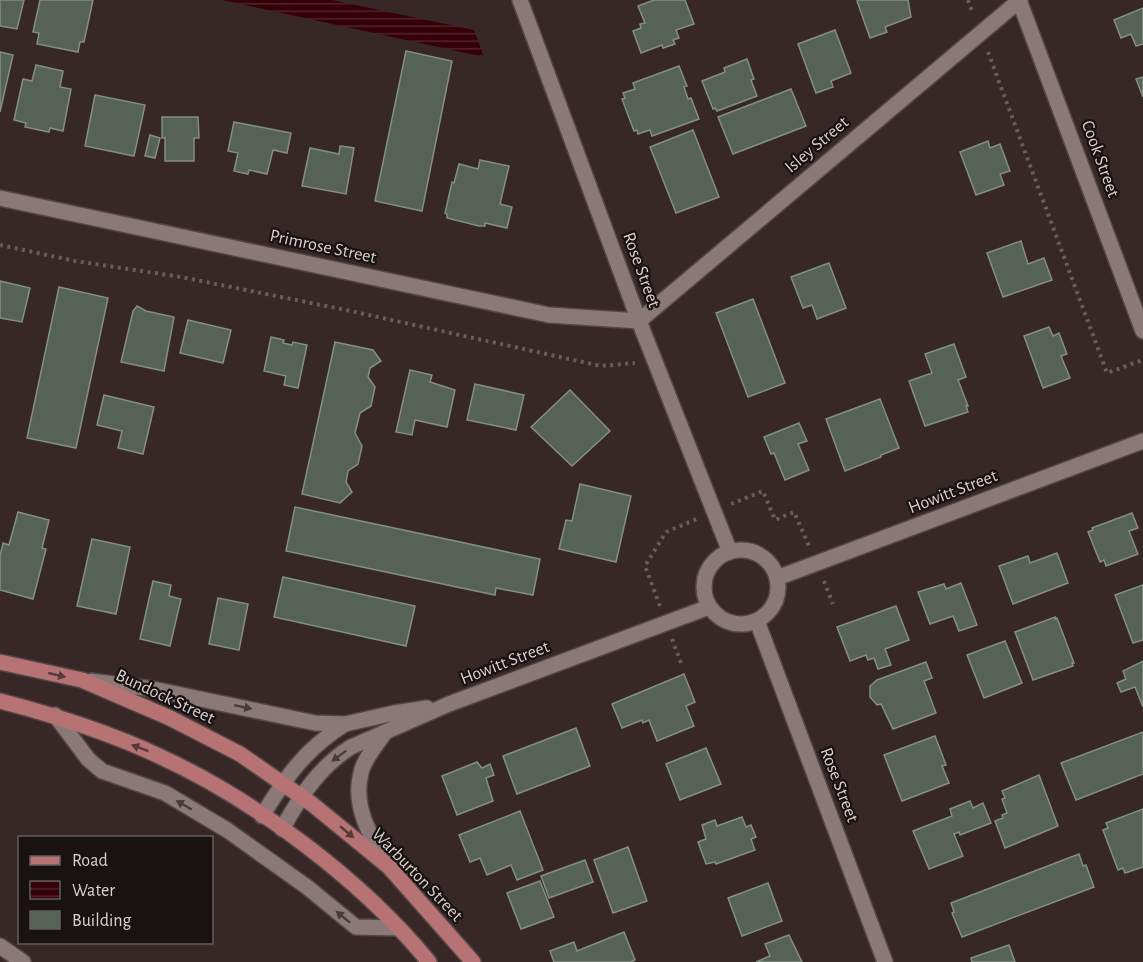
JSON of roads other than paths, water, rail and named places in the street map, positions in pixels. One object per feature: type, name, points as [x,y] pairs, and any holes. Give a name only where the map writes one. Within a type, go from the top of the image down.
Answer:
[{"type":"main road","name":"Bundock Street","points":[[0,662],[82,680],[202,734],[240,754],[301,796]]},
{"type":"main road","points":[[0,701],[55,715],[159,756],[218,786],[282,829],[343,877],[398,928],[429,962]]},
{"type":"main road","name":"Warburton Street","points":[[301,796],[389,867],[473,962]]},
{"type":"street","name":"Rose Street","points":[[520,0],[639,321],[730,552]]},
{"type":"street","name":"Isley Street","points":[[639,321],[1020,0]]},
{"type":"street","name":"Cook Street","points":[[1020,0],[1143,331]]},
{"type":"street","name":"Primrose Street","points":[[0,198],[549,315],[639,321]]},
{"type":"street","name":"Howitt Street","points":[[777,578],[1143,441]]},
{"type":"street","points":[[742,550],[754,552],[772,567],[777,578],[778,591],[775,603],[767,614],[757,621],[747,624],[725,621],[709,607],[705,596],[706,574],[711,564],[730,552],[742,550]]},
{"type":"street","name":"Howitt Street","points":[[282,829],[301,796],[336,756],[351,747],[449,704],[709,607]]},
{"type":"street","name":"Rose Street","points":[[757,621],[885,962]]},
{"type":"street","name":"Howitt Street","points":[[82,680],[153,689],[315,723],[345,724],[449,704]]},
{"type":"street","points":[[55,715],[88,759],[102,771],[165,794],[227,830],[307,887],[357,927],[398,928]]},
{"type":"street","name":"Howitt Street","points":[[262,816],[283,783],[302,760],[322,738],[345,724]]},
{"type":"street","points":[[385,732],[361,772],[358,802],[372,840],[389,867]]},
{"type":"street","points":[[0,946],[23,962]]},
{"type":"water","points":[[222,0],[332,0],[474,30],[484,57]]}]
